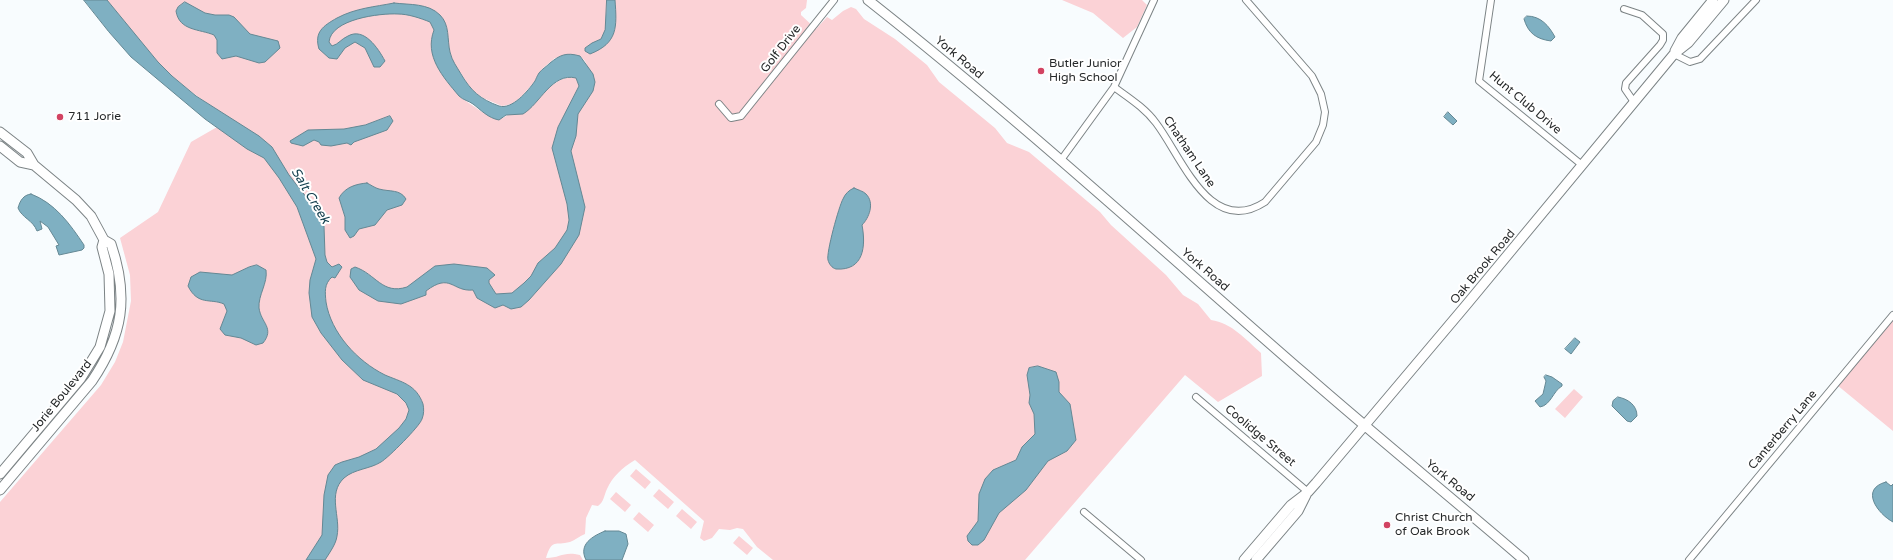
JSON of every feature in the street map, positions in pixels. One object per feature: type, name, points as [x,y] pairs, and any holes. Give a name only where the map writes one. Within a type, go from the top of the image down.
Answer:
[{"type":"main road","name":"York Road","points":[[868,0],[920,40],[1061,160],[1364,425],[1524,560]]},
{"type":"main road","name":"Oak Brook Road","points":[[1674,54],[1682,38],[1713,0]]},
{"type":"main road","name":"Oak Brook Road","points":[[1256,560],[1298,511],[1308,492],[1674,54],[1688,43],[1724,0]]},
{"type":"main road","name":"Jorie Boulevard","points":[[0,132],[27,153],[34,165],[84,208],[91,216],[104,240],[111,244],[120,274],[122,292],[121,312],[112,347],[92,381],[0,490]]},
{"type":"main road","name":"Jorie Boulevard","points":[[0,146],[20,162],[34,165]]},
{"type":"main road","name":"Jorie Boulevard","points":[[0,474],[81,378],[100,346],[110,312],[108,274],[102,247],[104,240]]},
{"type":"main road","name":"Oak Brook Road","points":[[1244,560],[1291,505],[1308,492]]},
{"type":"street","name":"Golf Drive","points":[[720,104],[731,118],[738,118],[745,112],[834,0]]},
{"type":"street","points":[[1061,160],[1114,87],[1154,0]]},
{"type":"street","name":"Chatham Lane","points":[[1114,87],[1141,107],[1156,122],[1208,199],[1224,208],[1237,211],[1250,209],[1261,204],[1272,195],[1316,142],[1321,132],[1325,112],[1320,89],[1312,76],[1246,0]]},
{"type":"street","name":"Hunt Club Drive","points":[[1491,0],[1479,81],[1582,165]]},
{"type":"street","points":[[1674,54],[1690,62],[1700,59],[1756,0]]},
{"type":"street","points":[[1624,9],[1642,15],[1663,34],[1663,40],[1660,45],[1626,83],[1625,89],[1634,102]]},
{"type":"street","name":"Canterberry Lane","points":[[1689,560],[1893,315]]},
{"type":"street","name":"Coolidge Street","points":[[1196,397],[1308,492]]},
{"type":"street","points":[[1084,512],[1141,560]]},
{"type":"shaded area","points":[[107,0],[807,0],[806,8],[801,12],[801,15],[816,29],[827,17],[832,20],[843,11],[851,7],[856,9],[864,19],[895,39],[927,65],[939,82],[995,128],[1007,143],[1029,152],[1100,212],[1111,225],[1166,275],[1183,295],[1198,304],[1211,320],[1225,324],[1244,337],[1261,353],[1262,376],[1218,402],[1185,375],[1025,560],[773,560],[757,547],[743,529],[719,529],[712,538],[704,541],[700,538],[704,521],[635,460],[615,476],[609,484],[600,504],[598,506],[592,505],[586,518],[585,534],[570,542],[552,545],[546,558],[574,554],[580,555],[583,560],[0,560],[0,502],[101,385],[115,362],[123,342],[131,301],[130,275],[120,238],[158,212],[191,142],[231,119],[193,93],[166,70],[145,47]],"holes":[[[580,56],[585,61],[589,70],[560,80],[503,118],[482,112],[460,97],[446,80],[461,73],[471,90],[483,98],[502,106],[512,104],[522,96],[535,81],[542,69],[555,58]]]},
{"type":"shaded area","points":[[1062,0],[1142,0],[1147,5],[1137,27],[1123,38],[1093,13]]},
{"type":"shaded area","points":[[1893,318],[1893,431],[1837,385]]},
{"type":"shaded area","points":[[1574,389],[1583,397],[1565,418],[1555,409]]},
{"type":"shaded area","points":[[636,469],[651,482],[645,489],[630,476]]},
{"type":"shaded area","points":[[659,489],[674,502],[668,509],[653,496]]},
{"type":"shaded area","points":[[616,492],[631,505],[625,512],[610,499]]},
{"type":"shaded area","points":[[682,509],[697,522],[691,529],[676,516]]},
{"type":"shaded area","points":[[639,512],[654,525],[648,532],[633,519]]},
{"type":"shaded area","points":[[739,536],[753,548],[747,555],[733,543]]},
{"type":"water","points":[[84,0],[107,0],[158,62],[172,76],[196,96],[259,136],[272,147],[289,175],[317,211],[324,226],[325,255],[327,262],[332,267],[339,264],[342,267],[335,278],[332,277],[326,285],[326,302],[333,325],[339,335],[355,354],[385,375],[412,388],[420,397],[424,410],[422,419],[410,435],[381,462],[348,475],[339,484],[335,498],[338,529],[337,536],[334,545],[325,560],[306,560],[322,535],[324,495],[328,475],[335,465],[359,457],[376,449],[399,428],[406,419],[409,410],[406,403],[397,394],[363,380],[342,360],[321,333],[312,317],[309,293],[310,280],[316,259],[297,207],[279,178],[264,158],[247,149],[205,119],[131,57]]},
{"type":"water","points":[[607,0],[615,0],[616,18],[614,33],[606,45],[590,54],[585,51],[585,48],[601,39],[605,30]]},
{"type":"water","points":[[185,2],[205,13],[229,15],[234,17],[250,34],[278,41],[280,48],[265,62],[259,63],[236,56],[222,59],[217,53],[217,40],[214,35],[186,26],[178,18],[176,11],[178,7]]},
{"type":"water","points":[[394,3],[424,6],[440,15],[447,28],[452,58],[465,80],[477,94],[499,106],[509,105],[519,99],[532,85],[541,70],[560,56],[571,54],[580,56],[593,74],[595,82],[593,91],[578,114],[576,136],[571,151],[585,207],[579,235],[561,264],[521,307],[511,309],[503,305],[495,308],[477,298],[473,290],[466,290],[446,283],[441,283],[434,286],[426,291],[426,295],[401,304],[378,301],[359,290],[350,277],[351,269],[355,267],[362,270],[385,286],[398,289],[407,287],[435,266],[454,264],[487,268],[495,275],[489,280],[489,283],[496,294],[512,293],[531,276],[538,263],[555,248],[567,230],[569,220],[567,204],[552,148],[558,127],[579,86],[576,78],[568,77],[553,84],[523,114],[506,115],[499,120],[488,116],[461,97],[441,74],[431,49],[434,30],[430,22],[398,14],[369,16],[347,23],[338,28],[332,34],[329,42],[332,46],[354,34],[360,34],[370,40],[379,50],[385,61],[380,67],[374,67],[365,48],[355,42],[345,48],[337,59],[329,58],[319,49],[319,34],[324,27],[332,21],[358,10]]},
{"type":"water","points":[[1527,16],[1532,16],[1544,22],[1555,37],[1551,41],[1541,39],[1530,32],[1524,19]]},
{"type":"water","points":[[1448,112],[1457,121],[1453,125],[1444,117]]},
{"type":"water","points":[[390,116],[393,121],[387,130],[354,142],[351,145],[347,143],[331,146],[321,145],[319,142],[314,140],[303,146],[291,143],[290,141],[308,130],[344,129],[365,125]]},
{"type":"water","points":[[367,183],[379,189],[398,192],[406,199],[402,205],[387,210],[375,225],[359,229],[354,236],[350,238],[345,230],[345,217],[339,198],[344,191],[351,187]]},
{"type":"water","points":[[854,188],[865,193],[869,198],[871,206],[869,214],[862,225],[864,241],[863,249],[858,261],[852,266],[845,269],[836,269],[831,266],[828,260],[831,239],[843,199],[847,192]]},
{"type":"water","points":[[31,194],[40,198],[61,215],[84,245],[82,250],[59,255],[56,246],[59,245],[48,227],[40,221],[42,229],[37,231],[33,224],[18,208],[22,199]]},
{"type":"water","points":[[257,265],[266,270],[266,280],[260,298],[259,308],[268,329],[268,333],[263,343],[256,345],[241,338],[225,335],[220,329],[227,311],[224,304],[200,299],[188,286],[191,277],[200,272],[232,275]]},
{"type":"water","points":[[1575,338],[1580,342],[1571,354],[1565,349]]},
{"type":"water","points":[[1038,366],[1056,372],[1059,382],[1059,392],[1070,404],[1076,440],[1067,451],[1048,461],[1026,490],[999,513],[984,540],[978,545],[972,545],[968,541],[967,536],[978,521],[979,494],[985,479],[993,470],[1016,460],[1022,447],[1035,434],[1034,414],[1029,403],[1030,395],[1027,375],[1029,368]]},
{"type":"water","points":[[1546,375],[1552,377],[1562,384],[1562,386],[1556,391],[1547,404],[1540,407],[1535,401],[1543,394],[1546,381],[1544,377]]},
{"type":"water","points":[[1618,397],[1625,399],[1634,406],[1637,416],[1631,422],[1627,421],[1612,406],[1613,401]]},
{"type":"water","points":[[1886,482],[1891,486],[1893,484],[1893,522],[1877,508],[1872,496],[1878,485]]},
{"type":"water","points":[[605,531],[619,531],[626,534],[628,544],[622,560],[586,560],[584,554],[585,545],[596,535]]},
{"type":"place","name":"Butler Junior High School","points":[[1041,71]]},
{"type":"place","name":"711 Jorie","points":[[60,117]]},
{"type":"place","name":"Christ Church of Oak Brook","points":[[1387,525]]},
{"type":"water label","name":"Salt Creek","points":[[310,196]]}]
